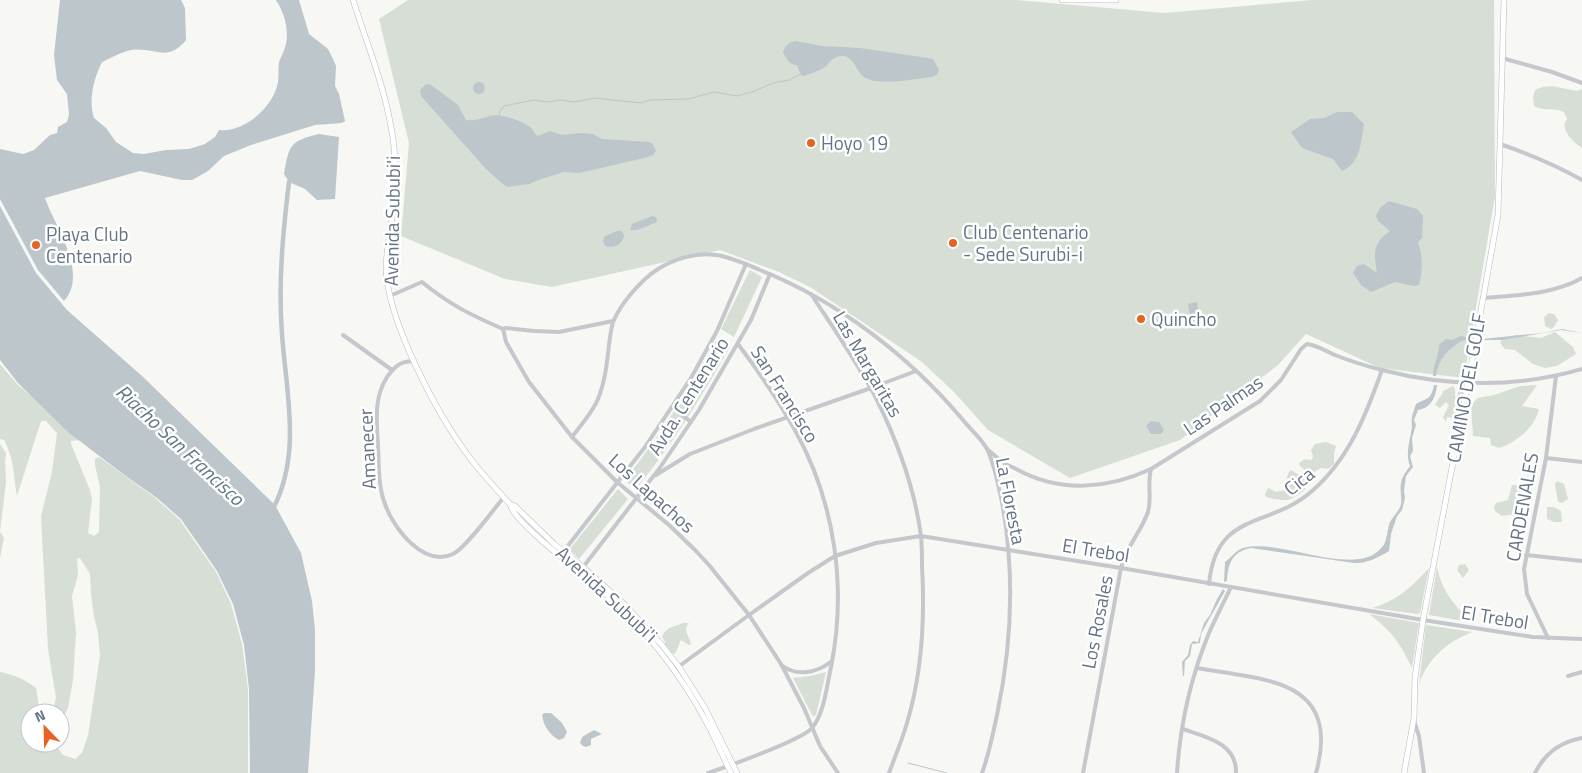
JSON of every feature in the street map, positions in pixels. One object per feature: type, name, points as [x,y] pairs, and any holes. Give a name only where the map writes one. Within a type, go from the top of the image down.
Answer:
[{"type":"street","name":"Avenida Sububi'i","points":[[353,0],[392,127],[394,201],[386,266],[391,299],[397,319],[432,397],[457,440],[471,460],[510,504],[510,509],[581,569],[631,618],[676,669],[730,766],[737,773]]},
{"type":"street","points":[[1062,0],[1116,0]]},
{"type":"street","name":"CAMINO DEL GOLF","points":[[1404,773],[1414,718],[1415,678],[1423,620],[1498,215],[1504,0]]},
{"type":"street","points":[[1502,58],[1552,72],[1582,83]]},
{"type":"street","points":[[1500,144],[1559,167],[1582,180]]},
{"type":"street","name":"La Floresta","points":[[613,321],[632,292],[646,278],[675,261],[686,257],[713,254],[724,256],[770,274],[810,293],[872,334],[916,370],[987,448],[994,468],[1004,518],[1008,550],[1010,614],[1004,685],[982,773]]},
{"type":"street","name":"Avda. Centenario","points":[[562,554],[645,447],[691,378],[715,335],[746,264]]},
{"type":"street","name":"Avda. Centenario","points":[[581,569],[652,478],[691,422],[751,320],[770,274]]},
{"type":"street","points":[[1483,298],[1559,288],[1582,278]]},
{"type":"street","points":[[391,299],[392,294],[422,282],[439,297],[466,313],[503,329],[558,332],[613,321],[606,372],[597,401],[572,437]]},
{"type":"street","name":"Las Margaritas","points":[[810,293],[854,358],[892,432],[912,494],[921,536],[924,598],[920,656],[907,724],[889,773]]},
{"type":"street","name":"Los Lapachos","points":[[503,329],[506,342],[536,392],[572,437],[617,482],[695,550],[749,615],[781,664],[804,708],[811,729],[838,773]]},
{"type":"street","points":[[343,334],[392,370],[402,363],[415,360]]},
{"type":"street","name":"San Francisco","points":[[738,344],[797,433],[820,489],[829,518],[835,556],[838,606],[837,627],[832,661],[818,716],[811,729]]},
{"type":"street","name":"Las Palmas","points":[[987,448],[1002,462],[1040,480],[1058,484],[1094,486],[1110,484],[1136,476],[1260,401],[1281,380],[1301,348],[1307,344],[1382,370],[1432,380],[1468,383],[1504,382],[1556,376]]},
{"type":"street","points":[[1556,376],[1582,369]]},
{"type":"street","name":"Amanecer","points":[[392,370],[378,396],[376,411],[381,488],[384,503],[393,523],[415,547],[428,556],[442,557],[454,554],[464,545],[504,497]]},
{"type":"street","points":[[652,478],[690,454],[916,370]]},
{"type":"street","name":"Cica","points":[[1209,584],[1211,566],[1215,554],[1229,534],[1252,521],[1291,507],[1312,492],[1334,469],[1358,432],[1382,370]]},
{"type":"street","name":"CARDENALES","points":[[1548,638],[1527,594],[1524,569],[1546,458],[1556,376]]},
{"type":"street","points":[[672,407],[691,422]]},
{"type":"street","points":[[1546,458],[1582,462]]},
{"type":"street","points":[[994,468],[995,465],[1002,462]]},
{"type":"street","name":"Los Rosales","points":[[1083,773],[1121,568],[1124,557],[1147,514],[1150,499],[1150,469]]},
{"type":"street","points":[[1136,476],[1142,476],[1149,481]]},
{"type":"street","name":"El Trebol","points":[[676,669],[808,573],[835,556],[876,543],[921,536],[1423,620],[1548,638],[1582,639]]},
{"type":"street","points":[[1526,555],[1582,561]]},
{"type":"street","points":[[1177,773],[1192,682],[1210,632],[1231,587]]},
{"type":"street","points":[[781,664],[793,672],[802,672],[823,669],[832,661]]},
{"type":"street","points":[[1197,668],[1280,684],[1301,694],[1310,703],[1318,716],[1321,727],[1320,758],[1316,773]]},
{"type":"street","points":[[1568,676],[1582,672]]},
{"type":"street","points":[[1414,718],[1419,736],[1424,773]]},
{"type":"street","points":[[708,773],[730,766],[800,736],[811,729]]},
{"type":"street","points":[[1183,729],[1220,742],[1234,759],[1236,773]]},
{"type":"street","points":[[1535,773],[1539,764],[1551,751],[1566,742],[1582,738]]},
{"type":"street","name":"Avenida Sububi'i","points":[[730,766],[731,773]]},
{"type":"shaded area","name":"Club Centenario - Sede Surubi-i","points":[[408,0],[1016,0],[1165,13],[1312,0],[1494,0],[1495,196],[1464,378],[1380,368],[1306,334],[1277,366],[1180,440],[1070,478],[988,430],[954,392],[922,362],[810,287],[779,272],[720,250],[552,287],[505,279],[401,236],[409,143],[379,19]]},
{"type":"shaded area","points":[[1552,86],[1577,91],[1582,89],[1582,148],[1567,133],[1564,125],[1567,119],[1564,112],[1534,106],[1535,90]]},
{"type":"shaded area","points":[[750,270],[762,277],[734,337],[721,329]]},
{"type":"shaded area","points":[[1549,313],[1554,314],[1558,320],[1551,329],[1545,326],[1544,317]]},
{"type":"shaded area","points":[[1555,332],[1573,347],[1576,354],[1557,366],[1545,368],[1533,364],[1515,350],[1505,349],[1500,343],[1502,339],[1516,335],[1541,338]]},
{"type":"shaded area","points":[[717,339],[730,347],[686,420],[635,490],[625,480],[674,411]]},
{"type":"shaded area","points":[[0,364],[17,384],[70,428],[80,440],[71,441],[71,444],[92,499],[88,533],[94,536],[99,532],[100,487],[95,459],[99,457],[154,497],[179,519],[216,572],[231,604],[242,644],[248,689],[248,773],[0,773],[0,672],[19,678],[36,688],[38,703],[20,703],[20,753],[62,753],[75,759],[82,753],[88,735],[100,656],[90,574],[80,558],[77,559],[78,575],[72,596],[76,632],[73,680],[69,703],[55,703],[56,698],[48,649],[41,516],[52,472],[57,433],[46,421],[41,421],[17,496],[10,454],[4,440],[0,439]]},
{"type":"shaded area","points":[[1462,385],[1465,388],[1465,396],[1459,400],[1461,407],[1456,408],[1457,419],[1447,417],[1446,422],[1443,417],[1449,405],[1446,402],[1440,408],[1435,405],[1443,391],[1453,386],[1455,397]]},
{"type":"shaded area","points":[[1537,385],[1522,406],[1539,409],[1537,416],[1529,428],[1518,438],[1499,448],[1491,445],[1490,438],[1473,436],[1471,405],[1478,398],[1494,395],[1520,386]]},
{"type":"shaded area","points":[[1326,442],[1336,446],[1334,464],[1328,469],[1321,468],[1314,472],[1313,479],[1294,498],[1282,500],[1266,497],[1265,494],[1268,488],[1276,492],[1286,490],[1287,476],[1291,470],[1297,474],[1304,474],[1306,471],[1299,463],[1305,459],[1312,460],[1311,450],[1315,444]]},
{"type":"shaded area","points":[[0,444],[6,453],[6,482],[0,532]]},
{"type":"shaded area","points":[[1557,481],[1564,484],[1568,499],[1562,503],[1558,502],[1555,484]]},
{"type":"shaded area","points":[[1512,485],[1523,488],[1529,504],[1526,511],[1502,516],[1495,511],[1494,507],[1496,503],[1508,500]]},
{"type":"shaded area","points":[[618,489],[628,499],[579,559],[569,550]]},
{"type":"shaded area","points":[[1547,507],[1554,507],[1561,511],[1562,522],[1554,522],[1547,519]]},
{"type":"shaded area","points":[[0,532],[4,538],[0,558]]},
{"type":"shaded area","points":[[1465,564],[1469,570],[1463,578],[1457,570],[1459,565]]},
{"type":"shaded area","points":[[1437,567],[1446,592],[1461,611],[1474,623],[1429,615]]},
{"type":"shaded area","points":[[1429,568],[1420,613],[1372,608],[1397,597]]},
{"type":"shaded area","points":[[1369,614],[1419,623],[1412,668],[1395,638]]},
{"type":"shaded area","points":[[683,623],[689,623],[686,631],[691,644],[689,645],[681,640],[675,654],[671,653],[664,645],[665,642],[662,637],[668,629]]},
{"type":"shaded area","points":[[1426,625],[1473,632],[1455,640],[1433,658],[1419,684]]},
{"type":"shaded area","points":[[826,672],[816,715],[813,717],[793,678]]},
{"type":"water","points":[[60,0],[181,0],[185,8],[186,40],[179,47],[167,52],[131,50],[124,52],[102,62],[97,75],[92,97],[94,118],[106,128],[116,142],[133,153],[144,154],[166,150],[189,149],[205,144],[215,137],[219,130],[239,127],[257,116],[264,109],[271,100],[278,82],[279,62],[287,38],[285,21],[276,0],[299,0],[309,34],[328,49],[336,66],[335,86],[339,94],[345,121],[342,123],[315,125],[251,145],[224,156],[208,171],[192,180],[182,180],[140,171],[45,198],[68,250],[72,264],[71,290],[64,301],[38,270],[0,199],[0,149],[23,154],[34,150],[50,135],[57,133],[58,127],[67,122],[69,115],[67,94],[57,80],[54,55]]},
{"type":"water","points":[[796,41],[822,46],[860,48],[933,59],[939,70],[937,75],[932,77],[880,82],[863,76],[849,58],[841,56],[825,67],[803,76],[797,65],[790,63],[783,53],[787,45]]},
{"type":"water","points":[[479,82],[485,88],[479,94],[473,88]]},
{"type":"water","points":[[426,84],[431,85],[458,105],[466,120],[497,115],[524,123],[538,136],[550,131],[562,135],[593,134],[602,139],[649,142],[653,144],[656,151],[653,155],[644,158],[579,173],[564,172],[529,184],[508,187],[486,169],[421,96],[420,90]]},
{"type":"water","points":[[1337,112],[1352,112],[1364,124],[1357,157],[1353,163],[1342,171],[1333,159],[1302,148],[1291,132],[1310,119],[1324,118]]},
{"type":"water","points":[[319,134],[339,137],[335,199],[317,200],[305,189],[289,182],[284,174],[292,146],[302,139]]},
{"type":"water","points":[[1389,201],[1417,209],[1423,216],[1422,238],[1418,242],[1422,263],[1419,285],[1414,286],[1395,282],[1371,292],[1361,285],[1353,273],[1357,266],[1364,264],[1377,273],[1375,254],[1377,245],[1390,231],[1378,221],[1376,216],[1380,208]]},
{"type":"water","name":"Riacho San Francisco","points":[[0,206],[36,273],[67,310],[142,376],[275,505],[301,553],[312,601],[315,630],[315,671],[308,773],[250,773],[249,689],[244,645],[233,604],[217,571],[181,519],[157,498],[68,432],[18,383],[0,360]]},
{"type":"water","points":[[652,216],[656,217],[657,222],[637,230],[630,230],[632,224]]},
{"type":"water","points":[[621,231],[624,234],[622,241],[612,247],[605,246],[603,240],[605,236]]},
{"type":"water","points":[[1197,302],[1199,319],[1191,321],[1188,304]]},
{"type":"water","points":[[1562,329],[1582,333],[1561,330],[1502,340],[1482,340],[1542,333]]},
{"type":"water","points":[[1461,336],[1471,338],[1470,342],[1464,340],[1449,350],[1439,364],[1436,376],[1433,376],[1439,345],[1446,339],[1452,340]]},
{"type":"water","points":[[1434,385],[1437,385],[1432,401],[1423,409],[1418,410],[1414,420],[1416,425],[1412,438],[1413,451],[1410,456],[1413,467],[1406,476],[1405,498],[1402,510],[1397,516],[1391,534],[1389,551],[1377,558],[1354,563],[1251,548],[1235,555],[1228,569],[1227,581],[1224,582],[1225,562],[1243,548],[1258,546],[1337,559],[1355,560],[1370,556],[1382,547],[1392,518],[1400,506],[1402,481],[1404,474],[1410,466],[1408,452],[1412,417],[1416,404],[1430,396]]},
{"type":"water","points":[[1151,421],[1159,422],[1164,430],[1161,434],[1151,434],[1146,426]]},
{"type":"water","points":[[1223,589],[1225,591],[1201,634],[1200,643],[1192,644],[1190,656],[1185,661],[1183,676],[1182,662],[1188,655],[1193,641],[1198,642],[1204,623]]},
{"type":"water","points":[[544,713],[551,713],[562,723],[567,732],[564,738],[559,740],[550,733],[543,719],[542,715]]},
{"type":"water","points":[[594,730],[602,734],[591,739],[591,745],[583,746],[580,743],[582,737]]},
{"type":"waterway","points":[[499,116],[504,106],[534,100],[575,102],[594,98],[641,103],[650,100],[688,99],[714,92],[737,96],[773,83],[789,80],[801,74]]},
{"type":"waterway","points":[[273,509],[282,488],[290,445],[289,401],[282,334],[281,296],[283,239],[289,182]]},
{"type":"waterway","points":[[908,763],[947,773]]},
{"type":"place","name":"Hoyo 19","points":[[811,143]]},
{"type":"place","name":"Club Centenario - Sede Surubi-i","points":[[953,243]]},
{"type":"place","name":"Playa Club Centenario","points":[[36,245]]},
{"type":"place","name":"Quincho","points":[[1141,319]]}]
